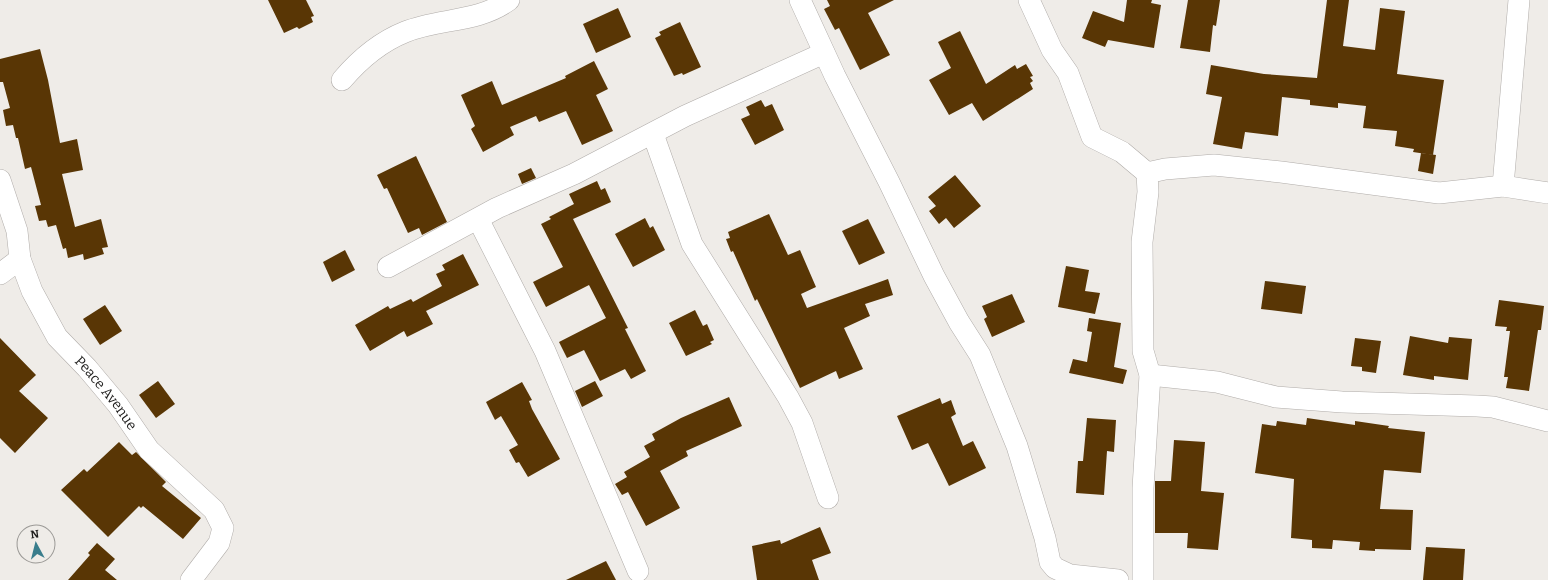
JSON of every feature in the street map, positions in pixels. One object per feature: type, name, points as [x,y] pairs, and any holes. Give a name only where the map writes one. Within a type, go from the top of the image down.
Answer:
[{"type":"street","points":[[342,80],[364,58],[404,32],[478,16],[509,0]]},
{"type":"street","points":[[800,0],[934,276],[959,322],[980,355],[1017,446],[1046,538],[1050,562],[1055,568],[1070,575],[1118,580]]},
{"type":"street","points":[[1028,0],[1052,50],[1068,73],[1092,137],[1122,152],[1147,173],[1148,192],[1142,242],[1142,351],[1150,375],[1143,488],[1143,580]]},
{"type":"street","points":[[1503,186],[1519,0]]},
{"type":"street","points":[[388,267],[497,208],[574,174],[685,116],[824,52]]},
{"type":"street","points":[[653,134],[692,244],[788,397],[802,423],[828,498]]},
{"type":"street","points":[[1147,173],[1165,169],[1214,165],[1281,172],[1439,193],[1503,186],[1548,193]]},
{"type":"street","name":"Peace Avenue","points":[[0,180],[17,231],[20,258],[32,291],[57,337],[87,368],[118,405],[149,450],[214,510],[223,528],[219,543],[191,580]]},
{"type":"street","points":[[478,219],[545,351],[638,571]]},
{"type":"street","points":[[0,274],[20,258]]},
{"type":"street","points":[[1150,375],[1217,382],[1276,397],[1342,402],[1493,407],[1548,421]]},
{"type":"building","points":[[268,0],[306,0],[314,16],[311,17],[313,22],[299,29],[297,27],[284,33]]},
{"type":"building","points":[[827,0],[894,0],[868,13],[890,55],[860,70],[839,28],[835,30],[824,9],[830,6]]},
{"type":"building","points":[[1127,0],[1152,0],[1151,3],[1161,5],[1154,48],[1108,40],[1105,47],[1082,38],[1093,11],[1124,22]]},
{"type":"building","points":[[1188,0],[1220,0],[1216,26],[1213,25],[1210,52],[1180,48]]},
{"type":"building","points":[[1327,0],[1349,0],[1343,46],[1375,50],[1380,8],[1405,11],[1397,74],[1444,80],[1433,155],[1413,152],[1414,149],[1395,146],[1397,131],[1363,128],[1366,106],[1338,103],[1338,108],[1310,105],[1310,100],[1282,97],[1278,136],[1245,132],[1242,149],[1213,144],[1222,97],[1206,94],[1211,65],[1264,74],[1317,78]]},
{"type":"building","points":[[618,8],[631,37],[596,53],[583,24]]},
{"type":"building","points":[[680,22],[701,67],[683,75],[682,73],[674,76],[655,38],[661,35],[659,32]]},
{"type":"building","points":[[960,31],[986,84],[1015,65],[1017,69],[1026,64],[1033,76],[1030,77],[1033,81],[1030,83],[1033,89],[983,121],[972,103],[949,115],[929,80],[951,68],[938,42]]},
{"type":"building","points":[[40,49],[48,80],[60,143],[77,139],[83,170],[62,174],[75,227],[101,219],[108,247],[102,248],[104,254],[84,260],[83,254],[68,258],[66,248],[63,249],[56,225],[48,227],[46,220],[39,221],[35,206],[41,205],[31,167],[25,169],[18,138],[16,138],[13,125],[6,126],[3,110],[10,108],[3,82],[0,82],[0,59]]},
{"type":"building","points":[[594,61],[608,89],[596,95],[613,131],[582,145],[566,111],[539,122],[536,116],[510,127],[514,135],[483,152],[471,129],[475,126],[461,95],[492,81],[502,105],[566,78],[565,76]]},
{"type":"building","points":[[761,100],[765,107],[772,104],[784,130],[755,145],[741,119],[750,115],[746,107]]},
{"type":"building","points":[[1421,153],[1436,155],[1433,174],[1418,171]]},
{"type":"building","points":[[416,156],[447,222],[422,235],[419,228],[408,233],[387,188],[384,189],[377,175]]},
{"type":"building","points":[[531,168],[536,178],[522,184],[518,174]]},
{"type":"building","points":[[955,175],[981,206],[954,228],[946,218],[939,224],[929,211],[936,206],[928,197]]},
{"type":"building","points":[[597,181],[601,190],[605,188],[611,202],[573,219],[628,328],[625,329],[646,371],[631,379],[625,369],[600,381],[584,350],[567,358],[559,342],[606,318],[589,285],[546,307],[533,282],[563,267],[541,224],[551,219],[549,217],[574,204],[569,194]]},
{"type":"building","points":[[769,214],[788,255],[800,250],[816,287],[801,294],[807,308],[888,279],[893,295],[865,304],[870,316],[844,328],[863,369],[839,379],[836,371],[800,388],[757,299],[755,301],[733,251],[731,252],[726,239],[730,238],[728,232]]},
{"type":"building","points":[[645,218],[650,228],[653,226],[665,250],[633,267],[615,234]]},
{"type":"building","points":[[868,219],[885,253],[859,265],[842,231]]},
{"type":"building","points":[[345,250],[355,270],[332,282],[323,262]]},
{"type":"building","points":[[463,254],[479,285],[426,311],[433,324],[407,337],[404,331],[370,351],[355,325],[388,306],[390,309],[411,299],[413,302],[442,286],[436,274],[445,270],[442,265]]},
{"type":"building","points":[[1066,266],[1089,270],[1085,291],[1100,293],[1095,314],[1058,307]]},
{"type":"building","points":[[1265,281],[1306,286],[1302,314],[1261,309]]},
{"type":"building","points":[[1012,294],[1025,322],[992,337],[984,319],[987,317],[982,306]]},
{"type":"building","points":[[1499,300],[1544,306],[1541,330],[1538,330],[1529,391],[1506,388],[1508,377],[1504,377],[1510,331],[1506,331],[1507,327],[1495,326]]},
{"type":"building","points":[[105,305],[122,331],[100,345],[83,319]]},
{"type":"building","points":[[695,310],[703,326],[707,324],[714,340],[710,342],[712,344],[686,356],[669,323]]},
{"type":"building","points":[[1089,318],[1121,323],[1114,367],[1127,370],[1123,384],[1069,373],[1073,359],[1087,362],[1092,332],[1087,331]]},
{"type":"building","points":[[1410,336],[1448,343],[1449,337],[1472,339],[1468,380],[1434,376],[1434,380],[1403,375]]},
{"type":"building","points":[[0,338],[36,375],[19,391],[48,418],[15,453],[0,438]]},
{"type":"building","points":[[1355,338],[1381,341],[1376,373],[1362,371],[1362,367],[1351,366]]},
{"type":"building","points":[[158,381],[175,404],[156,418],[139,395]]},
{"type":"building","points":[[595,381],[603,396],[582,407],[575,391]]},
{"type":"building","points":[[522,382],[532,400],[529,401],[532,409],[560,459],[528,477],[519,462],[516,463],[509,450],[518,445],[501,416],[495,420],[486,402]]},
{"type":"building","points":[[729,397],[742,426],[686,451],[688,456],[660,471],[680,508],[646,526],[628,492],[622,495],[615,484],[627,477],[624,472],[650,457],[644,446],[655,440],[652,434],[681,418]]},
{"type":"building","points":[[940,398],[942,404],[951,400],[956,414],[951,417],[963,446],[973,441],[986,468],[949,486],[928,443],[912,450],[897,416]]},
{"type":"building","points":[[1087,418],[1116,420],[1114,452],[1107,451],[1104,495],[1076,493],[1078,461],[1083,461]]},
{"type":"building","points":[[1307,418],[1355,425],[1355,421],[1389,426],[1388,428],[1425,432],[1421,473],[1384,470],[1380,509],[1413,510],[1411,550],[1359,550],[1360,542],[1333,540],[1332,549],[1312,548],[1312,540],[1291,538],[1294,479],[1255,473],[1262,424],[1276,426],[1277,421],[1306,425]]},
{"type":"building","points":[[1174,440],[1205,442],[1201,491],[1224,493],[1218,550],[1187,548],[1188,533],[1155,533],[1155,481],[1171,481]]},
{"type":"building","points":[[119,442],[132,455],[136,452],[166,482],[162,486],[201,518],[183,539],[143,506],[141,508],[139,506],[108,537],[61,490],[84,469],[87,472]]},
{"type":"building","points":[[820,527],[831,553],[812,560],[819,580],[757,580],[752,546],[780,540],[781,544]]},
{"type":"building","points":[[97,543],[115,559],[105,570],[117,580],[68,580],[90,555],[88,553]]},
{"type":"building","points":[[1426,547],[1465,549],[1463,580],[1423,580]]},
{"type":"building","points":[[606,561],[616,580],[566,580]]}]
